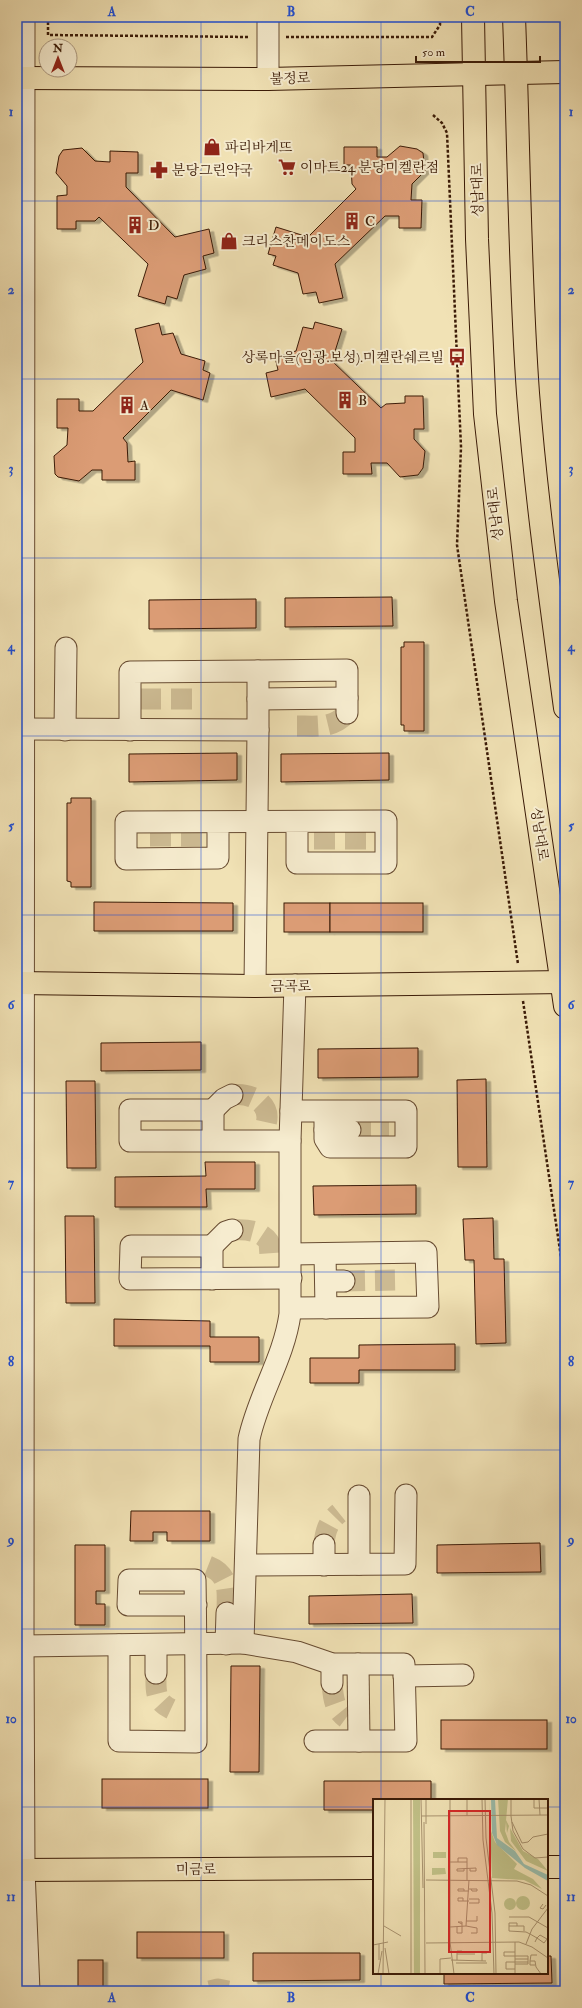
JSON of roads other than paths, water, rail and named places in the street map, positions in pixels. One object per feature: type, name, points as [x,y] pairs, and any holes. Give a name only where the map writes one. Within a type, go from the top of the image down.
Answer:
[{"type":"main road","name":"성남대로","points":[[474,17],[476,73],[477,239],[485,414],[506,601],[563,982],[565,1006]]},
{"type":"main road","points":[[514,17],[528,393],[542,532],[565,708]]},
{"type":"main road","name":"불정로","points":[[21,78],[268,79],[564,72]]},
{"type":"main road","name":"금곡로","points":[[21,983],[295,986],[563,982]]},
{"type":"main road","points":[[548,1868],[565,1867]]},
{"type":"main road","name":"미금로","points":[[20,1870],[373,1868]]},
{"type":"street","points":[[24,17],[21,78],[20,624],[24,730],[20,846],[23,1646],[20,1870],[29,1991]]},
{"type":"street","points":[[268,27],[268,79]]},
{"type":"street","points":[[65,730],[66,648]]},
{"type":"street","points":[[130,730],[135,699],[130,672],[347,670],[347,706],[258,699]]},
{"type":"street","points":[[255,986],[258,671]]},
{"type":"street","points":[[24,730],[258,730]]},
{"type":"street","points":[[214,832],[257,822],[303,834]]},
{"type":"street","points":[[235,1644],[246,1565],[249,1439],[253,1422],[274,1372],[288,1329],[290,1308],[290,1141],[295,986]]},
{"type":"street","points":[[213,1141],[213,1110],[224,1099],[232,1095]]},
{"type":"street","points":[[213,1110],[130,1110],[130,1141],[290,1141]]},
{"type":"street","points":[[291,1111],[350,1130]]},
{"type":"street","points":[[232,1230],[212,1246],[131,1246],[130,1279],[291,1278]]},
{"type":"street","points":[[212,1246],[212,1279]]},
{"type":"street","points":[[290,1308],[428,1307],[426,1252],[291,1254]]},
{"type":"street","points":[[325,1254],[335,1281],[326,1308]]},
{"type":"street","points":[[246,1565],[324,1555],[359,1564],[405,1564],[406,1495]]},
{"type":"street","points":[[359,1496],[359,1564]]},
{"type":"street","points":[[118,1645],[118,1741],[196,1742],[196,1605]]},
{"type":"street","points":[[226,1613],[235,1644]]},
{"type":"street","points":[[23,1646],[235,1644],[297,1652],[332,1673],[358,1664],[404,1664],[406,1741],[314,1741]]},
{"type":"street","points":[[156,1645],[156,1673]]},
{"type":"street","points":[[358,1664],[359,1741]]},
{"type":"street","points":[[404,1676],[463,1675]]},
{"type":"tunnel","points":[[140,699],[200,699]]},
{"type":"tunnel","points":[[297,726],[324,726],[336,722],[347,713]]},
{"type":"tunnel","points":[[150,836],[206,836]]},
{"type":"tunnel","points":[[314,839],[371,839]]},
{"type":"tunnel","points":[[232,1095],[246,1095],[258,1100],[266,1110],[266,1124]]},
{"type":"tunnel","points":[[350,1130],[389,1130]]},
{"type":"tunnel","points":[[232,1230],[247,1230],[261,1235],[269,1242],[270,1256]]},
{"type":"tunnel","points":[[344,1281],[395,1280]]},
{"type":"tunnel","points":[[324,1545],[328,1527],[339,1513]]},
{"type":"tunnel","points":[[208,1566],[221,1574],[224,1580],[227,1592],[227,1613]]},
{"type":"tunnel","points":[[156,1673],[156,1690],[159,1699],[165,1706],[171,1709]]},
{"type":"tunnel","points":[[332,1683],[337,1707],[346,1718]]},
{"type":"tunnel","points":[[210,1991],[218,1989],[228,1991]]},
{"type":"place","name":"파리바게뜨","points":[[212,147]]},
{"type":"place","name":"이마트24 분당미켈란점","points":[[287,167]]},
{"type":"place","name":"분당그린약국","points":[[159,170]]},
{"type":"place","name":"C","points":[[352,221]]},
{"type":"place","name":"D","points":[[135,225]]},
{"type":"place","name":"크리스찬메이도스","points":[[229,241]]},
{"type":"place","name":"상록마을(임광.보성).미켈란쉐르빌","points":[[457,357]]},
{"type":"place","name":"B","points":[[345,400]]},
{"type":"place","name":"A","points":[[127,405]]}]
